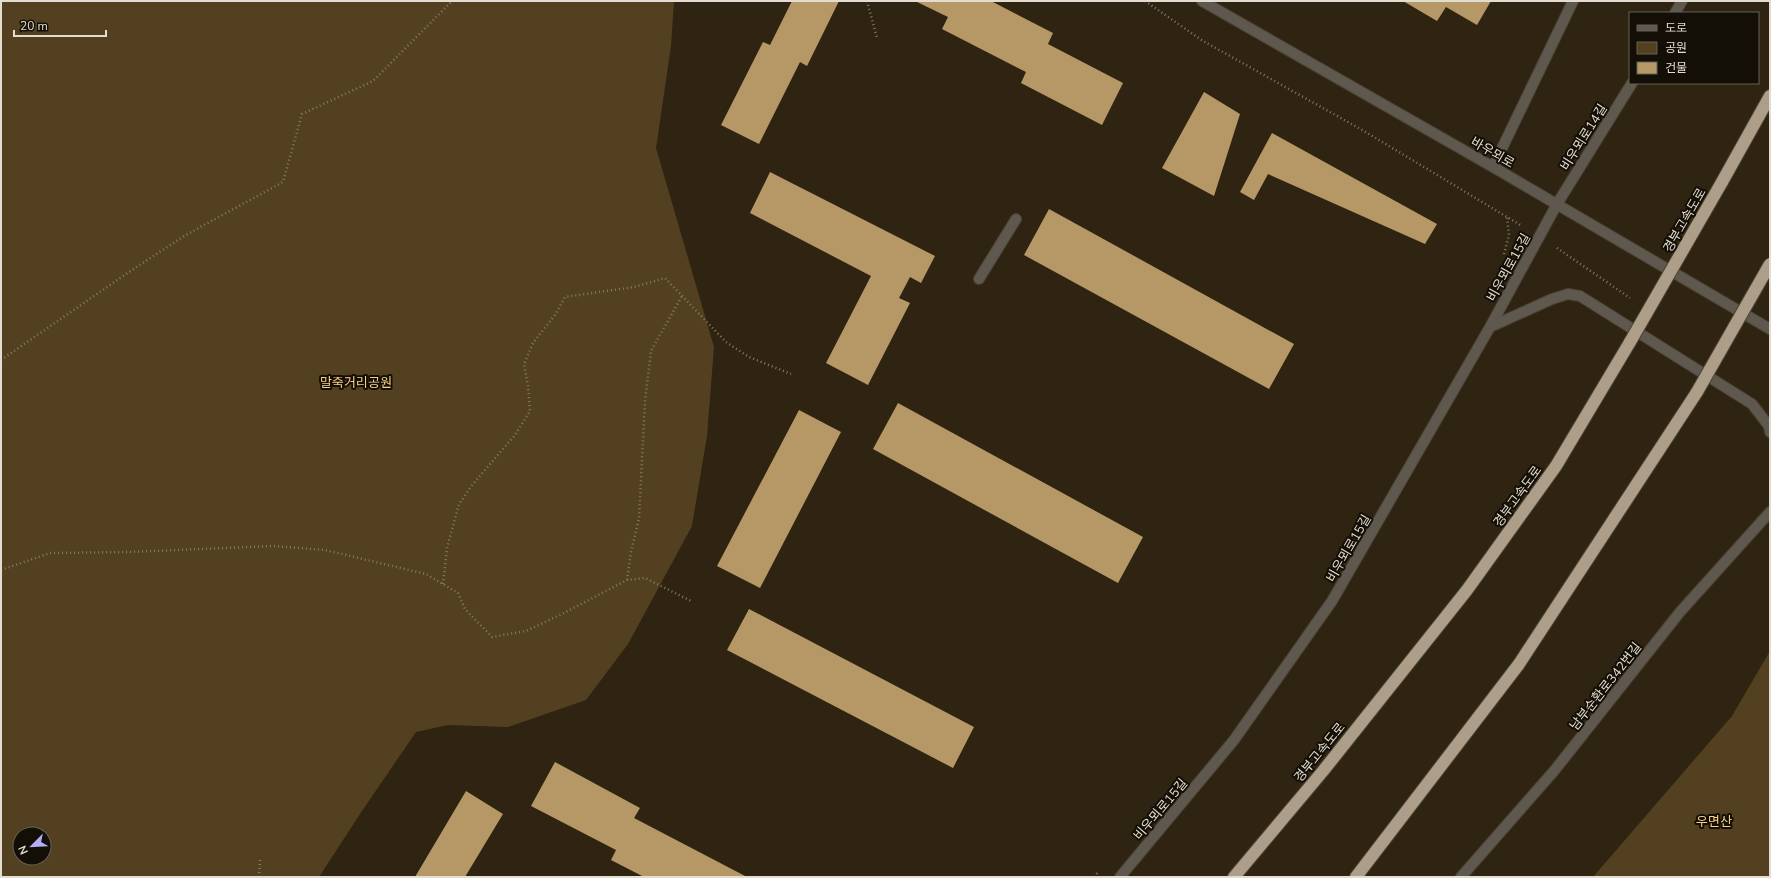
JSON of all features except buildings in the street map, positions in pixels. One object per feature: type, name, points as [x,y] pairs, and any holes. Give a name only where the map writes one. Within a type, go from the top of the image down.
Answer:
[{"type":"highway","name":"경부고속도로","points":[[1234,877],[1323,771],[1467,590],[1556,466],[1630,342],[1770,96]]},
{"type":"highway","points":[[1356,877],[1519,664],[1697,392],[1770,264]]},
{"type":"street","name":"바우뫼로","points":[[1202,1],[1493,167],[1770,329]]},
{"type":"street","points":[[1493,167],[1572,1]]},
{"type":"street","points":[[1676,12],[1682,1]]},
{"type":"street","name":"비우뫼로14길","points":[[1557,204],[1631,84]]},
{"type":"street","name":"비우뫼로15길","points":[[1120,877],[1234,740],[1332,601],[1490,327],[1557,204]]},
{"type":"street","points":[[979,279],[1016,219]]},
{"type":"street","points":[[1490,327],[1568,294],[1580,296],[1752,404],[1769,426],[1770,432]]},
{"type":"street","points":[[1769,513],[1770,502]]},
{"type":"street","name":"남부순환로342번길","points":[[1461,877],[1554,771],[1680,612],[1769,513]]},
{"type":"path","points":[[1,360],[178,240],[284,182],[302,114],[373,81],[452,1]]},
{"type":"path","points":[[866,1],[877,38]]},
{"type":"path","points":[[1145,1],[1203,41],[1364,131],[1540,236],[1632,300]]},
{"type":"path","points":[[1503,256],[1509,235],[1507,217]]},
{"type":"path","points":[[443,584],[447,548],[460,504],[473,484],[515,436],[530,411],[524,364],[533,343],[555,316],[565,297],[634,287],[665,278],[726,342],[749,357],[791,374]]},
{"type":"path","points":[[627,580],[631,552],[639,518],[645,401],[651,351],[682,296]]},
{"type":"path","points":[[1,570],[50,553],[129,552],[274,546],[332,551],[426,574],[458,593],[465,609],[492,637],[526,631],[627,580],[645,578],[693,602]]},
{"type":"path","points":[[259,877],[260,860]]},
{"type":"path","points":[[1094,877],[1104,865]]},
{"type":"green space","name":"말죽거리공원","points":[[1,1],[674,1],[671,46],[656,148],[714,347],[707,436],[692,526],[628,644],[586,700],[508,727],[448,725],[416,732],[319,877],[1,877]]},
{"type":"green space","name":"우면산","points":[[1770,651],[1770,877],[1593,877],[1732,716]]}]
